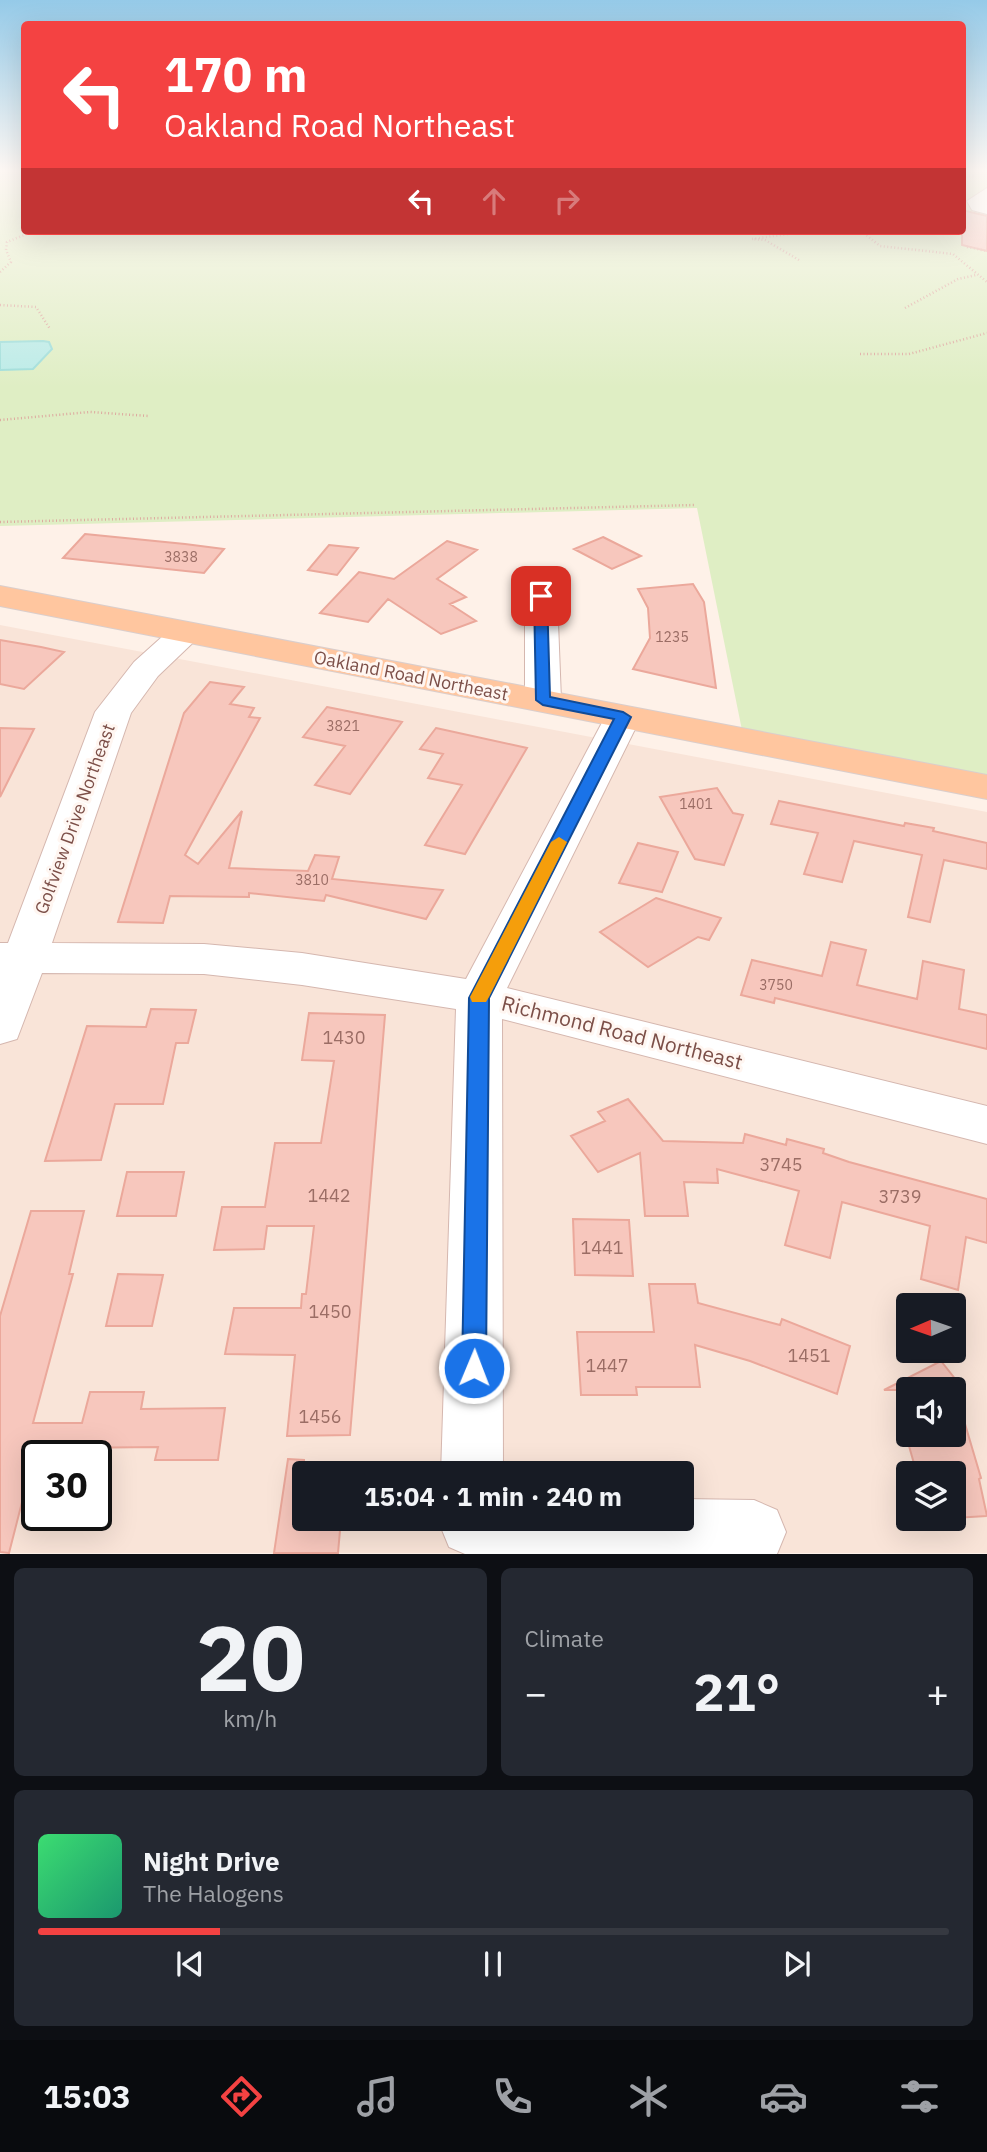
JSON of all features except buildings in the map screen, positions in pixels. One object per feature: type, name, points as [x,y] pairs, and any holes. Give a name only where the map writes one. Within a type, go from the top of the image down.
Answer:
[{"type":"main road","name":"Oakland Road Northeast","points":[[0,596],[987,787]]},
{"type":"street","points":[[541,596],[543,700]]},
{"type":"street","name":"Golfview Drive Northeast","points":[[0,1027],[13,958],[113,712],[146,669],[186,634]]},
{"type":"street","points":[[473,1461],[479,998],[623,717]]},
{"type":"street","name":"Richmond Road Northeast","points":[[13,958],[204,959],[302,969],[479,998],[987,1125]]},
{"type":"street","points":[[694,1529],[754,1532]]},
{"type":"path","points":[[0,272],[11,262],[6,244]]},
{"type":"path","points":[[771,244],[799,260]]},
{"type":"path","points":[[877,244],[953,254],[987,282]]},
{"type":"path","points":[[967,247],[987,251]]},
{"type":"path","points":[[965,276],[970,268]]},
{"type":"path","points":[[905,307],[925,300],[965,276],[977,275]]},
{"type":"path","points":[[0,305],[36,307],[50,330]]},
{"type":"path","points":[[860,354],[909,354],[987,332]]},
{"type":"path","points":[[0,420],[90,412],[149,416]]},
{"type":"path","points":[[0,522],[695,505]]},
{"type":"shaded area","points":[[0,625],[987,812],[987,1553],[0,1553]]},
{"type":"green space","points":[[0,244],[987,244],[987,779],[744,740],[697,508],[0,526]]},
{"type":"water","points":[[0,342],[49,342],[52,349],[33,369],[0,370]]},
{"type":"slow traffic","points":[[479,997],[559,842]]},
{"type":"route","points":[[474,1368],[479,998],[623,717],[543,700],[541,596]]}]
